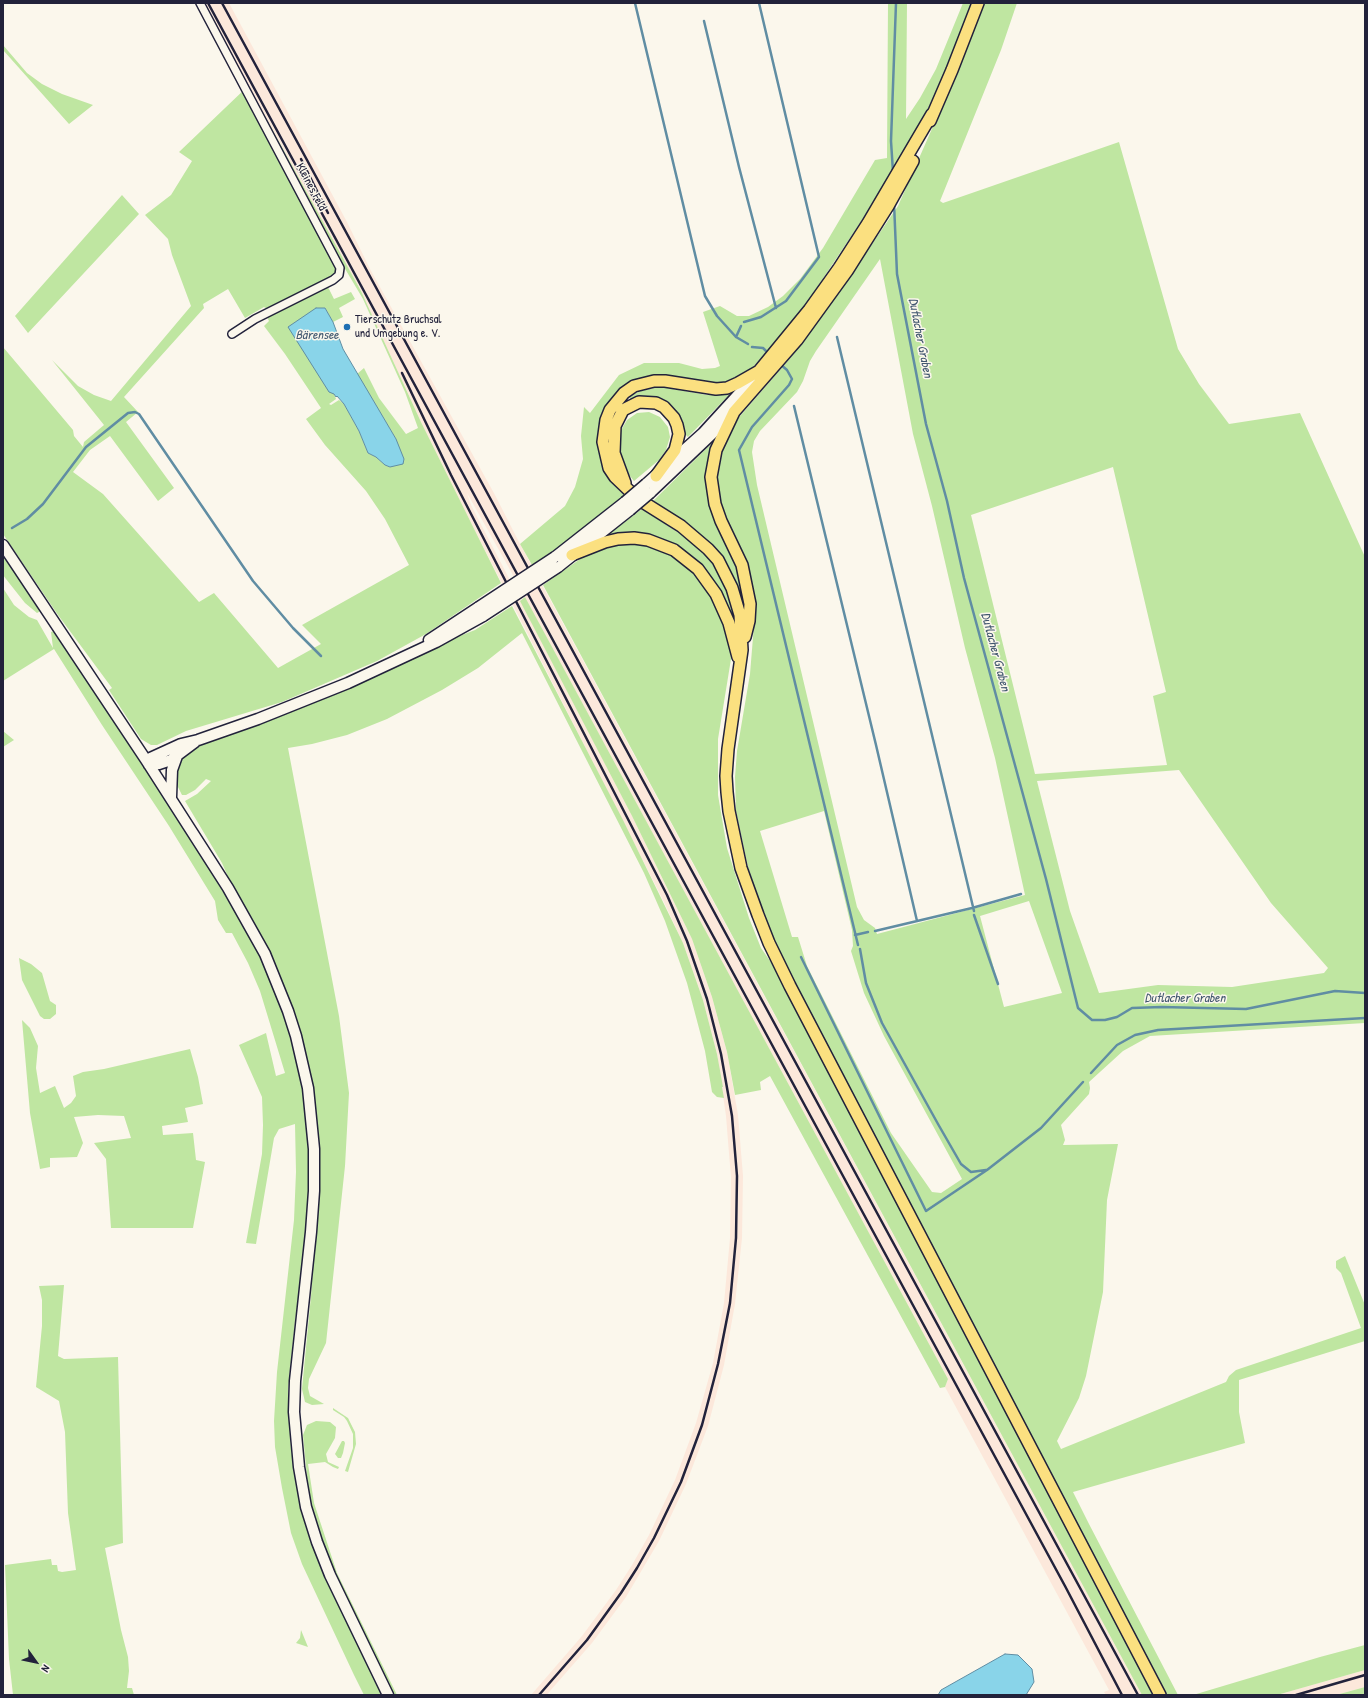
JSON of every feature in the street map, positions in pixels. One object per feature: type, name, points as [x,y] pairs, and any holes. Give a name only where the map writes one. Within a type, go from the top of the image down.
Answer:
[{"type":"main road","points":[[656,476],[703,433],[766,368],[793,338],[847,270],[900,186],[918,151],[978,3]]},
{"type":"main road","points":[[793,338],[887,191],[932,114]]},
{"type":"main road","points":[[742,650],[749,621],[750,604],[747,584],[742,565],[715,504],[711,477],[716,450],[734,412],[766,368]]},
{"type":"main road","points":[[766,368],[738,384],[727,388],[716,389],[665,381],[654,381],[634,386],[624,393],[610,410],[606,420],[604,431],[605,451],[609,468],[615,477],[638,499],[695,537],[718,560],[732,588],[737,602],[742,631],[742,650],[728,749],[727,792],[741,868],[769,944],[1160,1695]]},
{"type":"main road","points":[[627,489],[614,453],[615,426],[623,410],[640,402],[656,403],[664,407],[674,418],[679,434],[675,450],[648,489]]},
{"type":"main road","points":[[572,555],[734,412]]},
{"type":"main road","points":[[148,762],[181,744],[198,740],[299,704],[436,642],[556,562],[628,506]]},
{"type":"main road","points":[[556,562],[605,542],[618,539],[634,538],[658,543],[681,554],[698,568],[716,594],[729,623],[741,665]]},
{"type":"main road","points":[[3,545],[171,797],[228,888],[265,954],[288,1011],[302,1062],[311,1109],[314,1167],[311,1232],[295,1381],[294,1412],[299,1467],[306,1507],[317,1542],[330,1575],[388,1695]]},
{"type":"main road","points":[[148,762],[163,763],[177,756],[198,740]]},
{"type":"main road","points":[[171,797],[172,770],[177,756]]},
{"type":"street","name":"Kleines Feld","points":[[200,3],[340,268],[339,275],[333,280],[255,319],[232,334]]},
{"type":"shaded area","points":[[203,3],[229,3],[347,222],[370,269],[495,495],[520,544],[1142,1695],[1106,1695],[1104,1692],[1109,1690],[945,1387],[948,1379],[467,493],[471,505],[632,816],[692,939],[712,997],[727,1052],[738,1115],[743,1176],[742,1238],[735,1304],[724,1365],[708,1426],[686,1484],[659,1541],[626,1597],[592,1643],[547,1695],[531,1695],[582,1636],[616,1590],[632,1565],[649,1535],[675,1480],[696,1423],[713,1363],[724,1303],[730,1238],[731,1177],[726,1116],[717,1054],[703,1000],[683,943],[662,898],[464,509],[421,422],[361,291]]},
{"type":"shaded area","points":[[1365,1670],[1365,1687],[1336,1695],[1277,1695]]},
{"type":"green space","points":[[203,3],[361,291],[421,422],[501,583],[426,634],[377,661],[282,702],[186,731],[157,745],[151,745],[141,739],[109,690],[112,688],[58,615],[3,534],[3,347],[73,430],[74,436],[83,447],[84,442],[104,425],[52,360],[78,386],[94,395],[111,401],[191,306],[172,255],[168,239],[145,215],[171,195],[192,161],[179,152],[247,87]],"holes":[[[341,262],[363,299],[405,392],[418,428],[406,434],[379,398],[364,368],[357,374],[396,439],[390,467],[368,453],[359,431],[344,404],[339,400],[331,405],[329,404],[336,399],[334,394],[325,308],[333,322],[343,317],[339,308],[355,299],[351,292],[334,299],[327,285],[267,317],[269,321],[264,326],[285,354],[321,408],[306,419],[325,445],[366,491],[385,519],[409,565],[302,625],[321,644],[278,668],[214,593],[199,602],[103,494],[73,472],[90,450],[110,436],[158,501],[174,488],[126,422],[138,412],[124,397],[204,308],[203,304],[228,289],[245,318],[264,307],[269,310],[332,278],[337,273]]]},
{"type":"green space","points":[[888,3],[907,3],[906,119],[920,98],[936,69],[963,3],[974,3],[943,79],[920,124],[864,217],[789,327],[752,368],[735,380],[720,385],[683,381],[623,388],[599,445],[602,466],[610,481],[624,495],[569,541],[532,565],[520,544],[565,506],[575,487],[583,459],[581,436],[584,407],[590,413],[619,375],[644,363],[679,363],[702,369],[720,366],[703,312],[720,306],[737,316],[749,316],[768,307],[783,296],[800,279],[823,248],[875,160],[887,158]]},
{"type":"green space","points":[[984,3],[1017,3],[1001,50],[940,201],[943,203],[1119,142],[1178,349],[1199,384],[1229,424],[1300,413],[1365,557],[1365,1023],[1150,1036],[1123,1051],[1089,1082],[1089,1094],[1061,1125],[1065,1140],[1063,1145],[1118,1144],[1107,1200],[1103,1292],[1086,1376],[1079,1398],[1057,1441],[1061,1449],[1226,1382],[1229,1376],[1236,1370],[1361,1328],[1341,1273],[1336,1268],[1336,1261],[1345,1256],[1365,1305],[1365,1341],[1239,1380],[1239,1412],[1245,1443],[1073,1492],[1178,1695],[1165,1695],[800,995],[780,954],[763,913],[748,867],[736,811],[735,777],[737,751],[750,674],[754,625],[719,503],[716,471],[719,457],[734,423],[792,356],[835,298],[898,206],[953,81]],"holes":[[[880,259],[913,434],[932,506],[965,648],[995,758],[1025,895],[877,934],[875,928],[864,920],[857,907],[757,485],[752,452],[754,441],[760,431],[797,392],[803,381],[810,361]],[[1113,467],[1166,692],[1153,696],[1167,765],[1035,774],[971,515]],[[1179,770],[1271,903],[1328,968],[1324,973],[1232,987],[1158,985],[1099,993],[1070,911],[1037,781]],[[824,811],[852,930],[853,946],[851,951],[864,993],[884,1036],[962,1179],[941,1193],[932,1192],[891,1133],[807,966],[798,937],[792,937],[760,831]],[[1029,901],[1062,993],[1004,1007],[980,916]]]},
{"type":"green space","points":[[3,45],[27,73],[42,84],[62,94],[93,105],[69,124],[3,50]]},
{"type":"green space","points":[[122,195],[139,214],[28,333],[15,316]]},
{"type":"green space","points":[[654,388],[667,388],[707,395],[727,393],[729,395],[688,437],[685,434],[683,422],[678,413],[663,400],[653,397],[630,400],[630,396],[641,391]]},
{"type":"green space","points":[[649,412],[660,417],[668,427],[670,437],[666,450],[659,460],[634,481],[626,471],[622,460],[619,445],[620,432],[627,420],[637,413]]},
{"type":"green space","points":[[712,443],[714,444],[707,470],[738,566],[746,604],[745,613],[737,586],[722,557],[711,544],[695,530],[652,502]]},
{"type":"green space","points":[[642,509],[688,539],[713,563],[728,590],[735,616],[736,630],[720,591],[702,566],[689,554],[676,546],[650,535],[634,533],[609,534]]},
{"type":"green space","points":[[633,541],[672,553],[695,571],[721,610],[730,644],[731,659],[718,739],[718,795],[727,848],[749,918],[761,948],[775,968],[1153,1695],[1142,1695],[543,585],[593,550],[606,545]]},
{"type":"green space","points":[[3,553],[40,608],[39,612],[37,613],[25,603],[3,575]]},
{"type":"green space","points":[[3,588],[14,605],[29,617],[37,620],[53,648],[51,632],[54,631],[162,794],[239,917],[270,973],[289,1026],[301,1075],[309,1126],[310,1184],[304,1255],[288,1390],[291,1449],[297,1484],[318,1557],[333,1593],[383,1695],[364,1695],[354,1675],[302,1564],[291,1533],[282,1488],[275,1447],[274,1421],[277,1372],[294,1220],[296,1172],[295,1124],[279,1129],[274,1138],[256,1244],[246,1243],[262,1154],[263,1125],[262,1097],[239,1045],[266,1033],[276,1076],[285,1073],[260,991],[248,963],[232,933],[226,933],[218,920],[215,901],[169,826],[54,649],[3,681]]},
{"type":"green space","points":[[525,597],[948,1379],[945,1387],[940,1388],[770,1076],[760,1082],[761,1090],[735,1095],[727,1052],[712,997],[692,939],[632,816],[520,601]]},
{"type":"green space","points":[[512,606],[623,820],[683,943],[703,1000],[717,1054],[724,1098],[717,1097],[712,1092],[705,1051],[687,983],[665,921],[644,873],[522,633],[478,668],[442,690],[387,719],[347,735],[312,744],[288,748],[339,1016],[349,1093],[345,1166],[326,1343],[309,1379],[308,1388],[310,1396],[324,1404],[312,1405],[305,1402],[302,1389],[311,1296],[318,1191],[317,1128],[312,1087],[292,1010],[277,969],[232,886],[222,863],[185,801],[197,794],[211,781],[206,779],[195,790],[186,795],[182,795],[176,783],[176,767],[180,759],[188,751],[202,744],[299,709],[363,682],[447,641],[475,630]]},
{"type":"green space","points":[[3,731],[14,740],[3,747]]},
{"type":"green space","points":[[19,958],[31,964],[42,973],[50,1001],[56,1005],[56,1014],[50,1019],[44,1019],[40,1016],[22,980]]},
{"type":"green space","points":[[22,1020],[30,1028],[38,1046],[36,1068],[40,1093],[55,1086],[64,1108],[71,1103],[76,1096],[73,1076],[83,1072],[104,1069],[190,1049],[198,1077],[203,1104],[185,1108],[188,1122],[162,1126],[163,1135],[193,1133],[196,1160],[205,1162],[193,1228],[111,1228],[106,1159],[94,1143],[131,1138],[124,1116],[98,1115],[74,1117],[83,1143],[77,1157],[50,1158],[50,1167],[40,1169],[30,1113]]},
{"type":"green space","points":[[64,1285],[58,1356],[64,1359],[118,1357],[123,1543],[105,1548],[121,1630],[128,1657],[129,1671],[127,1688],[132,1688],[134,1695],[13,1695],[9,1659],[5,1565],[51,1559],[52,1565],[57,1565],[58,1571],[62,1572],[76,1570],[68,1513],[65,1432],[59,1401],[36,1387],[42,1326],[42,1300],[39,1286]]},
{"type":"green space","points":[[333,1408],[348,1418],[355,1432],[356,1444],[348,1472],[345,1471],[353,1448],[353,1434],[344,1417],[333,1410]]},
{"type":"green space","points":[[316,1421],[330,1422],[336,1427],[335,1438],[326,1454],[328,1462],[339,1467],[338,1469],[325,1462],[308,1464],[314,1503],[337,1573],[397,1695],[394,1695],[335,1574],[316,1525],[308,1488],[303,1435],[307,1425]]},
{"type":"green space","points":[[342,1441],[345,1443],[343,1453],[341,1458],[338,1458],[335,1454]]},
{"type":"green space","points":[[301,1630],[308,1647],[296,1643],[300,1638]]},
{"type":"green space","points":[[1365,1645],[1365,1670],[1277,1695],[1193,1695],[1320,1657]]},
{"type":"green space","points":[[1365,1687],[1365,1695],[1336,1695]]},
{"type":"water","name":"Bärensee","points":[[316,308],[325,308],[333,322],[343,349],[396,439],[404,459],[403,464],[390,467],[368,453],[359,431],[344,404],[337,396],[336,397],[334,394],[329,392],[288,327]]},
{"type":"water","points":[[1005,1654],[1018,1655],[1032,1669],[1034,1682],[1026,1695],[938,1695],[941,1690]]},
{"type":"waterway","points":[[635,3],[705,296],[717,316],[736,337],[748,344]]},
{"type":"waterway","points":[[744,322],[761,317],[786,301],[819,257],[759,3]]},
{"type":"waterway","name":"Dutlacher Graben","points":[[893,172],[891,141],[896,3]]},
{"type":"waterway","points":[[704,21],[739,167],[776,308]]},
{"type":"waterway","name":"Dutlacher Graben","points":[[894,203],[897,274],[926,424],[947,501],[964,578],[1046,879],[1078,1008],[1092,1020],[1105,1020],[1117,1017],[1132,1008],[1162,1007],[1246,1009],[1335,991],[1365,993]]},
{"type":"waterway","points":[[736,337],[741,326]]},
{"type":"waterway","points":[[837,337],[974,911]]},
{"type":"waterway","points":[[752,347],[763,348],[769,354]]},
{"type":"waterway","points":[[780,364],[787,370],[792,379],[789,385],[752,427],[739,450],[858,945]]},
{"type":"waterway","points":[[794,406],[917,921]]},
{"type":"waterway","points":[[12,528],[27,519],[43,504],[86,447],[128,413],[135,412],[139,414],[253,581],[293,628],[321,656]]},
{"type":"waterway","points":[[875,931],[972,908],[1021,894]]},
{"type":"waterway","points":[[974,915],[998,984]]},
{"type":"waterway","points":[[855,935],[868,932]]},
{"type":"waterway","points":[[860,949],[866,983],[882,1023],[938,1124],[961,1164],[971,1172],[986,1170]]},
{"type":"waterway","points":[[801,957],[926,1211],[987,1170],[1041,1128],[1083,1082]]},
{"type":"waterway","points":[[1091,1073],[1117,1045],[1135,1035],[1158,1030],[1365,1018]]},
{"type":"railway","points":[[208,3],[1065,1586],[1122,1695]]},
{"type":"railway","points":[[222,3],[1138,1695]]},
{"type":"railway","points":[[301,159],[328,213]]},
{"type":"railway","points":[[402,373],[451,475],[667,895],[687,941],[707,999],[721,1054],[732,1116],[737,1176],[736,1238],[730,1303],[718,1364],[702,1425],[681,1482],[654,1538],[637,1568],[587,1640],[539,1695]]},
{"type":"railway","points":[[1296,1695],[1365,1675]]},
{"type":"place","name":"Tierschutz Bruchsal und Umgebung e. V.","points":[[347,327]]}]
